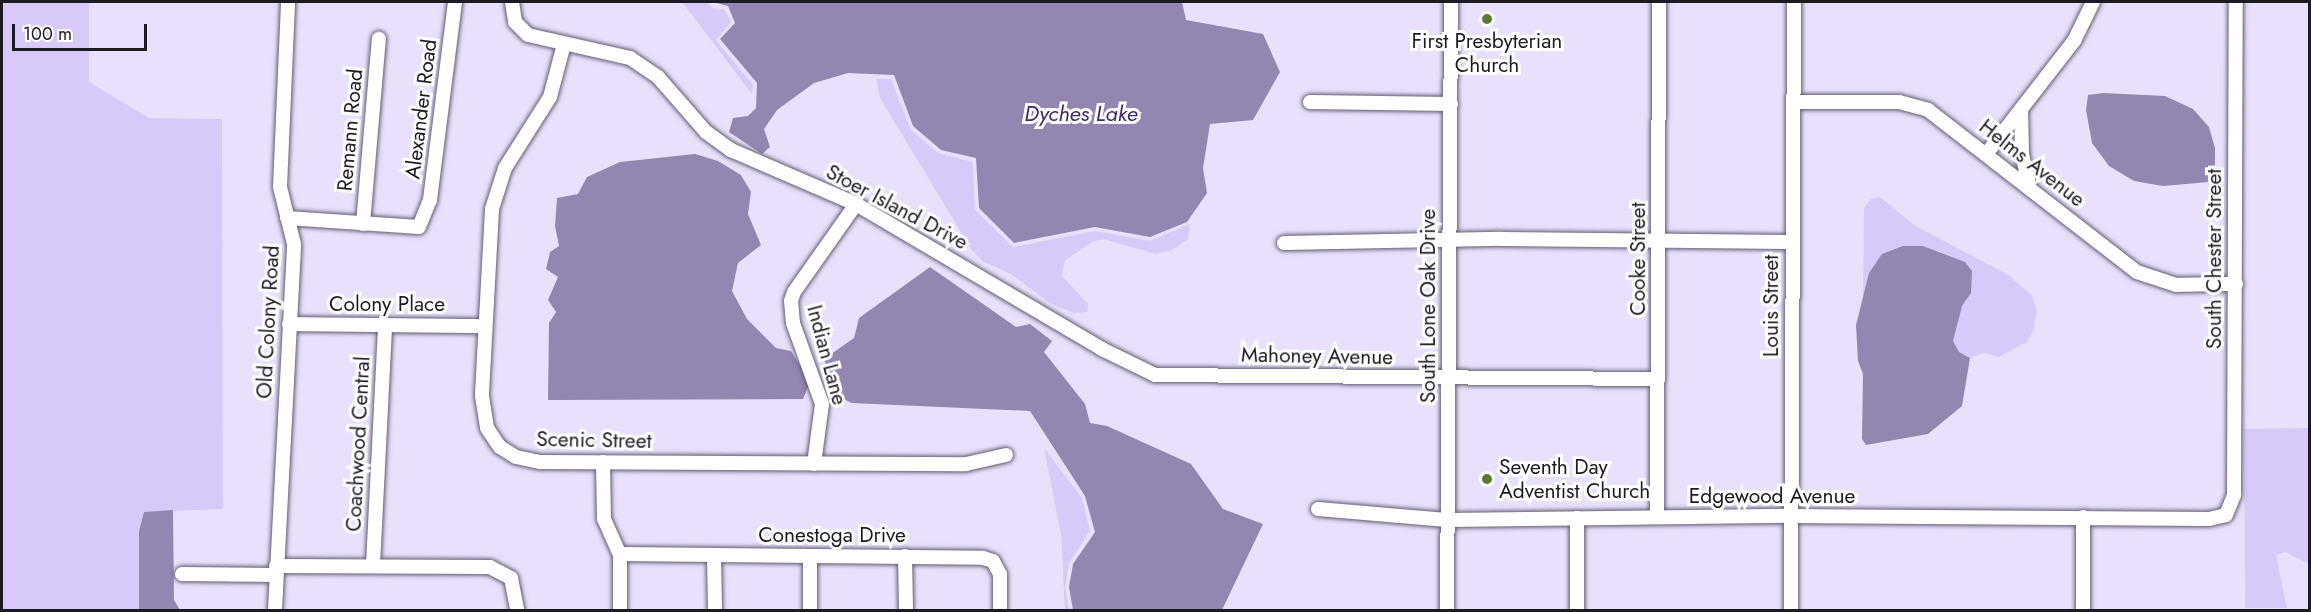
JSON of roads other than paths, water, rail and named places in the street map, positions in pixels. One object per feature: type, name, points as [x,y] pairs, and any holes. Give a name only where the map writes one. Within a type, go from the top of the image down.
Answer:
[{"type":"street","name":"Old Colony Road","points":[[276,610],[276,570],[294,244],[279,171],[288,2]]},
{"type":"street","name":"Alexander Road","points":[[363,224],[416,229],[424,221],[430,200],[455,2]]},
{"type":"street","name":"Stoer Island Drive","points":[[512,2],[512,15],[523,32],[564,44],[630,58],[658,77],[706,132],[731,150],[856,204],[1102,349],[1155,375]]},
{"type":"street","name":"South Lone Oak Drive","points":[[1447,610],[1451,2]]},
{"type":"street","name":"Cooke Street","points":[[1657,517],[1659,2]]},
{"type":"street","name":"Louis Street","points":[[1791,610],[1794,2]]},
{"type":"street","points":[[1987,153],[2074,41],[2093,2]]},
{"type":"street","name":"South Chester Street","points":[[2226,514],[2234,495],[2236,2]]},
{"type":"street","name":"Remann Road","points":[[363,224],[379,39]]},
{"type":"street","name":"Scenic Street","points":[[564,44],[550,97],[505,168],[494,194],[485,326],[483,413],[487,428],[500,447],[528,460],[603,462],[966,464],[1006,455]]},
{"type":"street","points":[[1310,102],[1450,104]]},
{"type":"street","name":"Helms Avenue","points":[[1792,102],[1909,103],[1928,110],[2029,185],[2137,272],[2176,285],[2236,284]]},
{"type":"street","points":[[2021,109],[2022,154],[2029,185]]},
{"type":"street","name":"Indian Lane","points":[[814,464],[822,404],[793,323],[791,301],[794,292],[856,204]]},
{"type":"street","points":[[287,218],[363,224]]},
{"type":"street","points":[[1284,243],[1792,242]]},
{"type":"street","name":"Colony Place","points":[[290,324],[485,326]]},
{"type":"street","name":"Coachwood Central","points":[[373,566],[385,325]]},
{"type":"street","name":"Mahoney Avenue","points":[[1155,375],[1658,379]]},
{"type":"street","points":[[603,462],[604,519],[620,554],[620,610]]},
{"type":"street","name":"Edgewood Avenue","points":[[1318,509],[1448,520],[1791,516],[2209,519],[2226,514]]},
{"type":"street","points":[[2083,517],[2083,610]]},
{"type":"street","points":[[1577,610],[1578,518]]},
{"type":"street","name":"Conestoga Drive","points":[[620,554],[983,558],[993,561],[1000,574],[1000,610]]},
{"type":"street","points":[[714,556],[715,610]]},
{"type":"street","points":[[810,556],[810,610]]},
{"type":"street","points":[[905,556],[906,610]]},
{"type":"street","points":[[182,574],[373,566],[490,567],[511,578],[517,610]]},
{"type":"water","name":"Dyches Lake","points":[[713,2],[1182,2],[1186,20],[1263,34],[1280,72],[1253,120],[1210,124],[1203,168],[1207,193],[1187,222],[1150,237],[1095,227],[1014,243],[979,208],[976,158],[941,150],[913,126],[894,75],[848,73],[814,83],[777,110],[764,129],[770,147],[762,154],[729,132],[733,118],[748,116],[756,108],[757,83],[720,39],[735,23],[728,6]]},
{"type":"water","points":[[2103,93],[2165,96],[2193,109],[2209,127],[2215,148],[2215,176],[2209,182],[2163,186],[2134,181],[2109,166],[2092,143],[2086,110],[2088,95]]},
{"type":"water","points":[[695,154],[718,161],[741,175],[751,192],[748,214],[761,245],[738,263],[732,291],[747,319],[776,348],[791,351],[810,382],[803,399],[548,400],[549,323],[556,312],[548,300],[558,277],[546,269],[550,252],[559,246],[555,226],[557,198],[578,194],[587,177],[620,162]]},
{"type":"water","points":[[1903,246],[1923,246],[1965,262],[1972,271],[1971,293],[1962,306],[1953,341],[1959,352],[1970,358],[1962,406],[1928,434],[1866,445],[1862,439],[1863,374],[1858,361],[1856,325],[1869,273],[1882,254]]},
{"type":"water","points":[[930,267],[1016,327],[1030,324],[1052,341],[1044,352],[1085,404],[1090,423],[1107,426],[1191,464],[1223,509],[1263,524],[1222,610],[1073,610],[1069,587],[1073,564],[1095,532],[1085,496],[1030,411],[852,403],[836,396],[824,359],[854,338],[859,318]]},
{"type":"water","points":[[173,510],[174,600],[180,610],[139,610],[139,531],[144,512]]},
{"type":"place","name":"First Presbyterian Church","points":[[1487,19]]},
{"type":"place","name":"Seventh Day Adventist Church","points":[[1487,479]]}]
